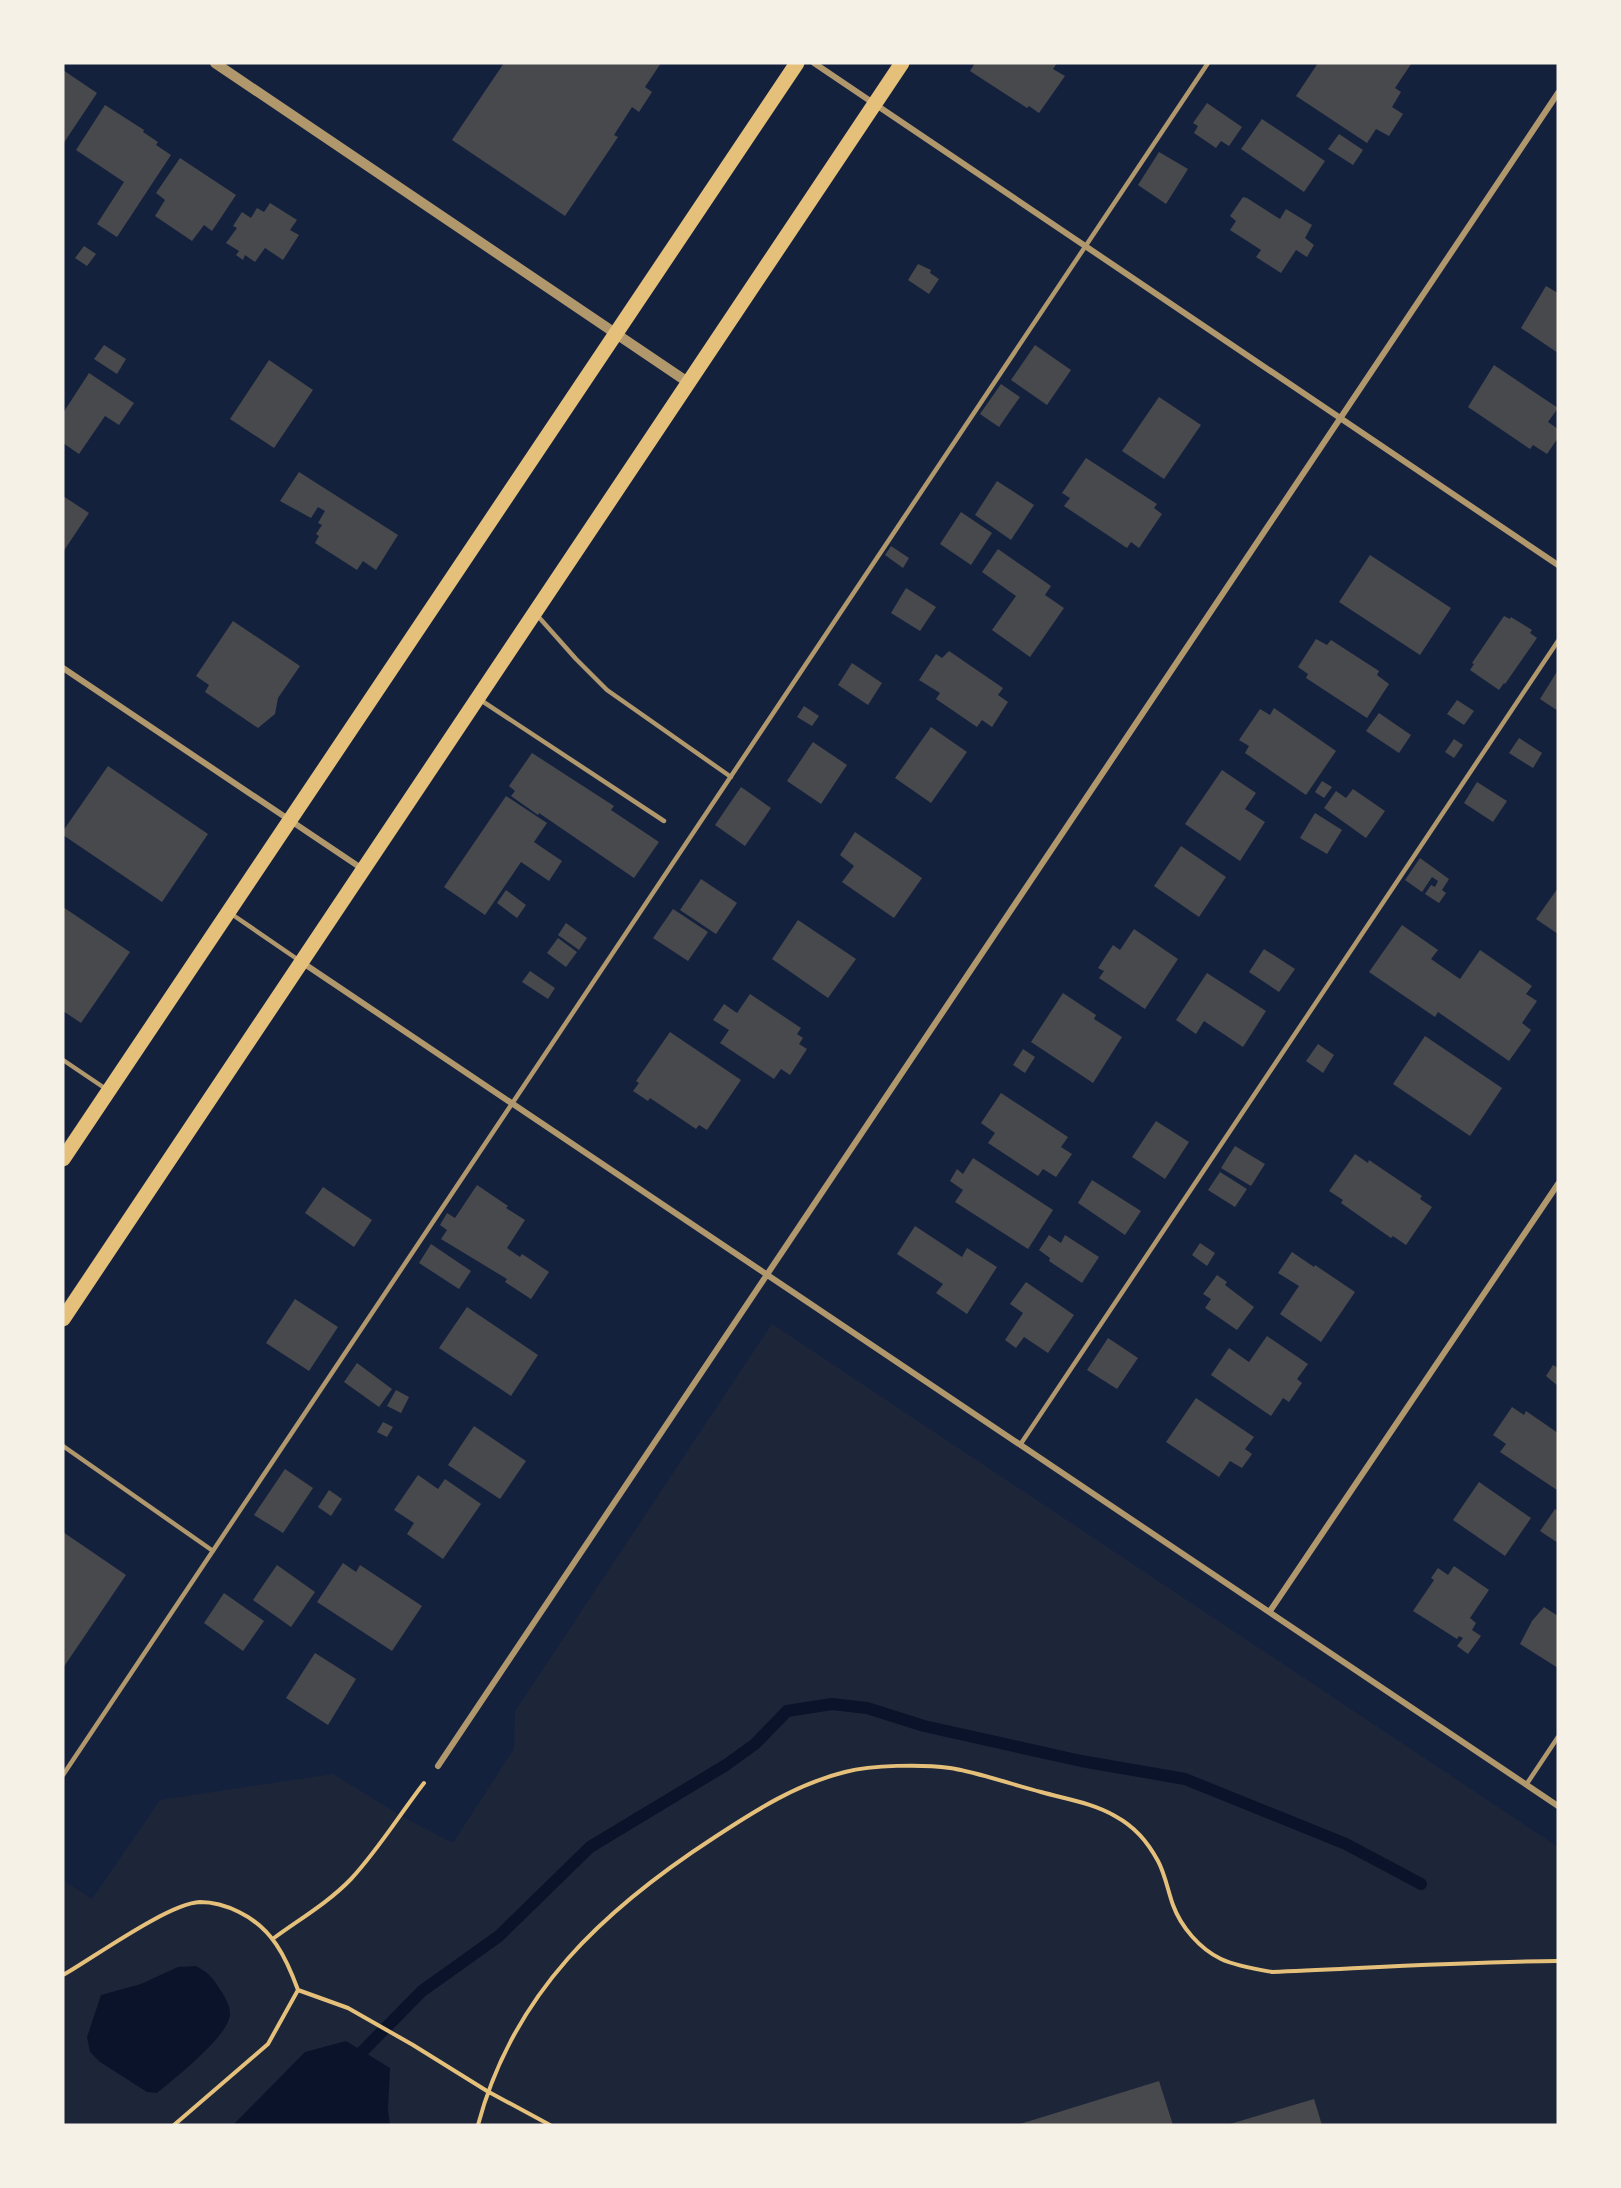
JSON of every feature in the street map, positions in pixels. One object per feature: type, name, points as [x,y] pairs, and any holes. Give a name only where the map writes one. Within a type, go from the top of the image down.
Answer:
[{"type":"main road","points":[[63,1159],[796,63]]},
{"type":"main road","points":[[63,1319],[902,63]]},
{"type":"street","points":[[215,63],[689,383]]},
{"type":"street","points":[[814,63],[1558,565]]},
{"type":"street","points":[[438,1766],[1558,93]]},
{"type":"street","points":[[63,668],[364,870]]},
{"type":"street","points":[[302,962],[1558,1806]]},
{"type":"street","points":[[1270,1611],[1558,1184]]},
{"type":"lane","points":[[63,1775],[514,1104],[1208,63]]},
{"type":"lane","points":[[535,613],[607,690],[731,777]]},
{"type":"lane","points":[[1020,1445],[1558,641]]},
{"type":"lane","points":[[477,698],[664,821]]},
{"type":"lane","points":[[228,912],[302,962]]},
{"type":"lane","points":[[63,1060],[108,1090]]},
{"type":"lane","points":[[63,1446],[213,1551]]},
{"type":"lane","points":[[1526,1785],[1558,1737]]},
{"type":"path","points":[[274,1938],[322,1904],[350,1880],[371,1856],[395,1820],[438,1766]]},
{"type":"path","points":[[478,2125],[487,2091],[514,2035],[557,1969],[593,1931],[639,1890],[758,1809],[814,1781],[848,1771],[893,1767],[950,1768],[1097,1807],[1134,1828],[1144,1840],[1159,1863],[1174,1909],[1187,1931],[1206,1950],[1221,1960],[1250,1968],[1272,1972],[1431,1966],[1487,1961],[1558,1960]]},
{"type":"path","points":[[63,1975],[175,1909],[199,1902],[227,1906],[252,1918],[274,1938],[290,1966],[298,1990],[268,2044],[174,2125]]},
{"type":"path","points":[[298,1990],[348,2008],[487,2091],[550,2125]]},
{"type":"shaded area","points":[[772,1324],[1558,1847],[1558,2125],[63,2125],[63,1880],[92,1899],[160,1800],[333,1774],[401,1816],[453,1843],[514,1749],[515,1711]]},
{"type":"shaded area","points":[[196,1966],[211,1977],[228,2003],[230,2014],[228,2023],[211,2045],[176,2078],[157,2093],[147,2092],[100,2062],[90,2052],[87,2037],[101,1995],[141,1984],[178,1967]]},
{"type":"shaded area","points":[[346,2041],[390,2068],[388,2110],[390,2125],[233,2125],[305,2052]]},
{"type":"building","points":[[504,63],[661,63],[645,87],[652,92],[639,112],[632,107],[614,135],[618,137],[565,216],[452,140]]},
{"type":"building","points":[[975,63],[1057,63],[1053,69],[1065,76],[1039,113],[1029,106],[1027,108],[970,71]]},
{"type":"building","points":[[1318,63],[1411,64],[1395,88],[1401,92],[1392,107],[1403,114],[1389,136],[1376,129],[1367,143],[1296,96]]},
{"type":"building","points":[[63,70],[97,93],[63,144]]},
{"type":"building","points":[[1207,103],[1242,127],[1229,146],[1221,141],[1216,148],[1194,133],[1198,126],[1193,123]]},
{"type":"building","points":[[105,105],[144,130],[143,132],[158,142],[156,145],[171,155],[117,237],[97,224],[124,182],[76,150]]},
{"type":"building","points":[[1262,119],[1325,161],[1304,192],[1241,149]]},
{"type":"building","points":[[1339,134],[1363,150],[1353,165],[1328,149]]},
{"type":"building","points":[[1159,152],[1188,169],[1166,204],[1138,185]]},
{"type":"building","points":[[180,158],[236,195],[212,231],[204,225],[192,241],[155,216],[165,200],[156,193]]},
{"type":"building","points":[[1243,197],[1280,219],[1286,209],[1312,225],[1305,238],[1314,245],[1307,257],[1296,250],[1281,273],[1256,257],[1261,250],[1230,230],[1236,221],[1230,216]]},
{"type":"building","points":[[270,203],[297,220],[290,230],[299,235],[283,260],[265,248],[255,262],[245,255],[243,260],[236,255],[239,251],[226,243],[237,228],[233,226],[242,212],[251,218],[257,208],[264,212]]},
{"type":"building","points":[[84,246],[96,254],[87,266],[75,258]]},
{"type":"building","points":[[918,264],[931,270],[930,273],[939,279],[929,294],[908,280]]},
{"type":"building","points":[[1546,286],[1558,293],[1558,353],[1521,328]]},
{"type":"building","points":[[104,345],[126,359],[117,374],[94,359]]},
{"type":"building","points":[[1035,345],[1071,370],[1047,405],[1011,380]]},
{"type":"building","points":[[269,360],[313,390],[274,448],[230,419]]},
{"type":"building","points":[[1494,365],[1558,408],[1548,422],[1558,429],[1558,438],[1547,454],[1533,445],[1530,449],[1468,407]]},
{"type":"building","points":[[89,373],[134,403],[119,425],[105,416],[79,454],[63,443],[63,413]]},
{"type":"building","points":[[1001,384],[1020,397],[999,427],[980,414]]},
{"type":"building","points":[[1159,397],[1201,425],[1164,479],[1122,451]]},
{"type":"building","points":[[1086,458],[1157,504],[1154,508],[1162,514],[1139,548],[1131,542],[1127,548],[1064,506],[1070,498],[1062,493]]},
{"type":"building","points":[[299,472],[398,535],[376,570],[363,561],[357,570],[315,543],[319,536],[316,534],[322,525],[318,523],[325,511],[318,507],[311,518],[280,501]]},
{"type":"building","points":[[997,481],[1034,505],[1011,540],[975,515]]},
{"type":"building","points":[[63,496],[89,513],[63,552]]},
{"type":"building","points":[[961,512],[992,533],[971,565],[940,544]]},
{"type":"building","points":[[891,546],[909,558],[903,568],[885,555]]},
{"type":"building","points":[[998,549],[1051,586],[1045,595],[1064,608],[1030,657],[992,630],[1016,596],[982,572]]},
{"type":"building","points":[[1370,555],[1451,608],[1420,655],[1339,602]]},
{"type":"building","points":[[906,588],[936,607],[920,631],[891,613]]},
{"type":"building","points":[[1504,616],[1510,619],[1511,617],[1532,630],[1530,633],[1537,638],[1499,690],[1470,670],[1474,664],[1472,663]]},
{"type":"building","points":[[233,621],[300,666],[278,698],[275,714],[258,728],[205,692],[209,685],[196,676]]},
{"type":"building","points":[[1316,639],[1327,645],[1331,640],[1379,671],[1377,675],[1389,684],[1367,718],[1306,678],[1308,674],[1298,667]]},
{"type":"building","points":[[949,651],[1003,688],[998,695],[1008,702],[992,727],[982,720],[977,727],[936,699],[940,693],[919,680],[936,654],[942,658]]},
{"type":"building","points":[[852,663],[882,683],[868,705],[838,685]]},
{"type":"building","points":[[1558,670],[1558,711],[1540,699]]},
{"type":"building","points":[[1457,700],[1474,711],[1464,725],[1447,714]]},
{"type":"building","points":[[804,706],[819,716],[812,726],[797,717]]},
{"type":"building","points":[[1274,708],[1336,751],[1306,795],[1245,753],[1249,746],[1239,740],[1260,709],[1270,715]]},
{"type":"building","points":[[1379,713],[1411,735],[1399,753],[1366,731]]},
{"type":"building","points":[[931,727],[967,752],[931,803],[895,778]]},
{"type":"building","points":[[1519,738],[1542,753],[1533,768],[1509,753]]},
{"type":"building","points":[[1454,739],[1463,745],[1454,758],[1445,752]]},
{"type":"building","points":[[813,742],[847,765],[821,804],[787,781]]},
{"type":"building","points":[[532,753],[614,806],[611,810],[659,842],[634,878],[511,796],[515,791],[509,786]]},
{"type":"building","points":[[108,766],[208,834],[162,902],[63,835],[63,831]]},
{"type":"building","points":[[1222,770],[1256,793],[1245,809],[1265,822],[1240,861],[1185,824]]},
{"type":"building","points":[[1322,781],[1332,787],[1324,798],[1315,792]]},
{"type":"building","points":[[1477,782],[1507,801],[1493,822],[1464,803]]},
{"type":"building","points":[[741,787],[771,808],[745,846],[715,825]]},
{"type":"building","points":[[1353,789],[1385,811],[1366,838],[1324,808],[1336,791],[1346,798]]},
{"type":"building","points":[[506,796],[547,823],[534,842],[562,861],[549,881],[521,862],[485,915],[444,887]]},
{"type":"building","points":[[1315,813],[1342,830],[1327,854],[1300,838]]},
{"type":"building","points":[[855,832],[922,878],[894,918],[842,882],[854,866],[840,855]]},
{"type":"building","points":[[1181,846],[1226,877],[1199,917],[1154,886]]},
{"type":"building","points":[[1420,858],[1449,879],[1442,890],[1446,893],[1439,903],[1425,894],[1431,885],[1435,887],[1438,881],[1432,877],[1422,892],[1405,880]]},
{"type":"building","points":[[701,879],[737,903],[716,934],[680,910]]},
{"type":"building","points":[[1558,888],[1558,934],[1536,919]]},
{"type":"building","points":[[506,890],[526,905],[517,918],[497,903]]},
{"type":"building","points":[[63,907],[130,952],[81,1023],[63,1011]]},
{"type":"building","points":[[673,909],[708,932],[688,961],[653,938]]},
{"type":"building","points":[[798,920],[856,959],[828,998],[772,959]]},
{"type":"building","points":[[566,923],[587,938],[579,950],[558,935]]},
{"type":"building","points":[[1402,925],[1438,950],[1431,959],[1460,979],[1480,950],[1532,986],[1526,994],[1537,1001],[1522,1023],[1531,1030],[1509,1061],[1438,1012],[1435,1017],[1369,972]]},
{"type":"building","points":[[1134,929],[1178,959],[1145,1009],[1099,978],[1104,971],[1098,968],[1113,945],[1120,950]]},
{"type":"building","points":[[558,938],[577,952],[566,967],[547,953]]},
{"type":"building","points":[[1264,949],[1295,969],[1279,992],[1249,972]]},
{"type":"building","points":[[530,971],[555,988],[548,999],[522,982]]},
{"type":"building","points":[[1207,973],[1266,1011],[1243,1047],[1204,1021],[1196,1034],[1176,1020]]},
{"type":"building","points":[[1063,993],[1096,1015],[1094,1019],[1122,1037],[1093,1083],[1031,1042]]},
{"type":"building","points":[[750,994],[801,1028],[797,1034],[803,1038],[799,1044],[807,1049],[790,1075],[781,1069],[774,1079],[720,1043],[729,1030],[713,1020],[724,1004],[737,1013]]},
{"type":"building","points":[[670,1032],[741,1080],[707,1130],[699,1125],[696,1129],[650,1098],[648,1101],[633,1091],[639,1083],[636,1081]]},
{"type":"building","points":[[1425,1036],[1502,1088],[1470,1136],[1393,1084]]},
{"type":"building","points":[[1318,1044],[1334,1055],[1323,1073],[1306,1061]]},
{"type":"building","points":[[1023,1049],[1035,1057],[1025,1073],[1013,1065]]},
{"type":"building","points":[[1001,1093],[1068,1137],[1061,1147],[1072,1154],[1056,1177],[1043,1169],[1038,1176],[988,1143],[995,1133],[981,1123]]},
{"type":"building","points":[[1156,1121],[1189,1142],[1165,1179],[1132,1157]]},
{"type":"building","points":[[1235,1146],[1265,1164],[1251,1186],[1221,1168]]},
{"type":"building","points":[[1355,1154],[1368,1163],[1369,1160],[1422,1196],[1420,1199],[1432,1207],[1406,1245],[1393,1236],[1391,1238],[1341,1203],[1343,1200],[1329,1191]]},
{"type":"building","points":[[973,1158],[1053,1210],[1028,1249],[955,1202],[963,1190],[950,1181],[957,1169],[963,1174]]},
{"type":"building","points":[[1220,1172],[1247,1189],[1235,1207],[1208,1190]]},
{"type":"building","points":[[1092,1180],[1141,1211],[1125,1235],[1078,1203]]},
{"type":"building","points":[[477,1185],[525,1220],[507,1248],[520,1257],[522,1254],[549,1272],[531,1299],[505,1282],[507,1279],[441,1239],[447,1230],[440,1225],[447,1213],[455,1218]]},
{"type":"building","points":[[323,1187],[372,1220],[354,1247],[305,1213]]},
{"type":"building","points":[[915,1226],[962,1257],[967,1248],[997,1267],[967,1314],[936,1293],[943,1284],[897,1254]]},
{"type":"building","points":[[1049,1235],[1061,1243],[1065,1235],[1099,1257],[1082,1283],[1049,1261],[1050,1258],[1039,1250]]},
{"type":"building","points":[[1200,1243],[1215,1253],[1207,1266],[1192,1255]]},
{"type":"building","points":[[431,1244],[471,1271],[459,1289],[419,1263]]},
{"type":"building","points":[[1292,1252],[1355,1292],[1321,1342],[1280,1314],[1299,1286],[1278,1273]]},
{"type":"building","points":[[1217,1275],[1227,1282],[1225,1285],[1254,1307],[1237,1330],[1205,1308],[1211,1299],[1203,1294]]},
{"type":"building","points":[[1026,1282],[1074,1315],[1048,1353],[1024,1337],[1016,1348],[1005,1340],[1023,1313],[1010,1304]]},
{"type":"building","points":[[295,1299],[338,1327],[309,1371],[266,1343]]},
{"type":"building","points":[[467,1307],[538,1355],[511,1396],[439,1348]]},
{"type":"building","points":[[1267,1336],[1308,1364],[1297,1379],[1302,1383],[1289,1402],[1283,1398],[1271,1416],[1211,1375],[1229,1348],[1249,1362]]},
{"type":"building","points":[[1108,1338],[1138,1358],[1117,1389],[1087,1370]]},
{"type":"building","points":[[357,1363],[392,1389],[379,1407],[344,1382]]},
{"type":"building","points":[[1553,1365],[1558,1368],[1558,1386],[1546,1376]]},
{"type":"building","points":[[396,1390],[409,1397],[401,1413],[387,1406]]},
{"type":"building","points":[[1196,1398],[1254,1437],[1245,1449],[1252,1454],[1242,1468],[1230,1461],[1219,1477],[1166,1442]]},
{"type":"building","points":[[1512,1407],[1524,1415],[1526,1411],[1558,1433],[1557,1490],[1500,1452],[1506,1444],[1493,1435]]},
{"type":"building","points":[[383,1422],[393,1427],[387,1437],[377,1432]]},
{"type":"building","points":[[474,1426],[526,1461],[500,1499],[448,1465]]},
{"type":"building","points":[[285,1469],[313,1488],[283,1533],[254,1515]]},
{"type":"building","points":[[418,1475],[438,1489],[445,1479],[481,1504],[443,1559],[407,1534],[414,1523],[394,1510]]},
{"type":"building","points":[[1479,1482],[1531,1518],[1505,1556],[1453,1520]]},
{"type":"building","points":[[329,1490],[342,1499],[331,1516],[318,1507]]},
{"type":"building","points":[[1555,1509],[1558,1511],[1558,1543],[1540,1531]]},
{"type":"building","points":[[63,1532],[126,1575],[63,1668]]},
{"type":"building","points":[[343,1563],[356,1572],[360,1565],[422,1606],[392,1651],[317,1602]]},
{"type":"building","points":[[277,1565],[315,1592],[291,1627],[253,1600]]},
{"type":"building","points":[[1454,1566],[1489,1590],[1470,1618],[1476,1623],[1472,1630],[1481,1636],[1468,1654],[1457,1646],[1463,1638],[1459,1636],[1457,1639],[1413,1611],[1434,1580],[1431,1578],[1438,1568],[1448,1575]]},
{"type":"building","points":[[224,1593],[264,1621],[243,1651],[204,1623]]},
{"type":"building","points":[[1544,1607],[1558,1616],[1558,1668],[1520,1644],[1532,1621]]},
{"type":"building","points":[[315,1653],[356,1679],[328,1725],[286,1698]]},
{"type":"building","points":[[1159,2081],[1173,2125],[1020,2125],[1020,2124]]},
{"type":"building","points":[[1314,2099],[1322,2125],[1230,2125],[1230,2124]]},
{"type":"waterway","points":[[352,2062],[422,1991],[499,1936],[590,1847],[726,1765],[755,1744],[787,1711],[832,1704],[867,1708],[924,1726],[1081,1761],[1185,1779],[1346,1844],[1421,1884]]}]
